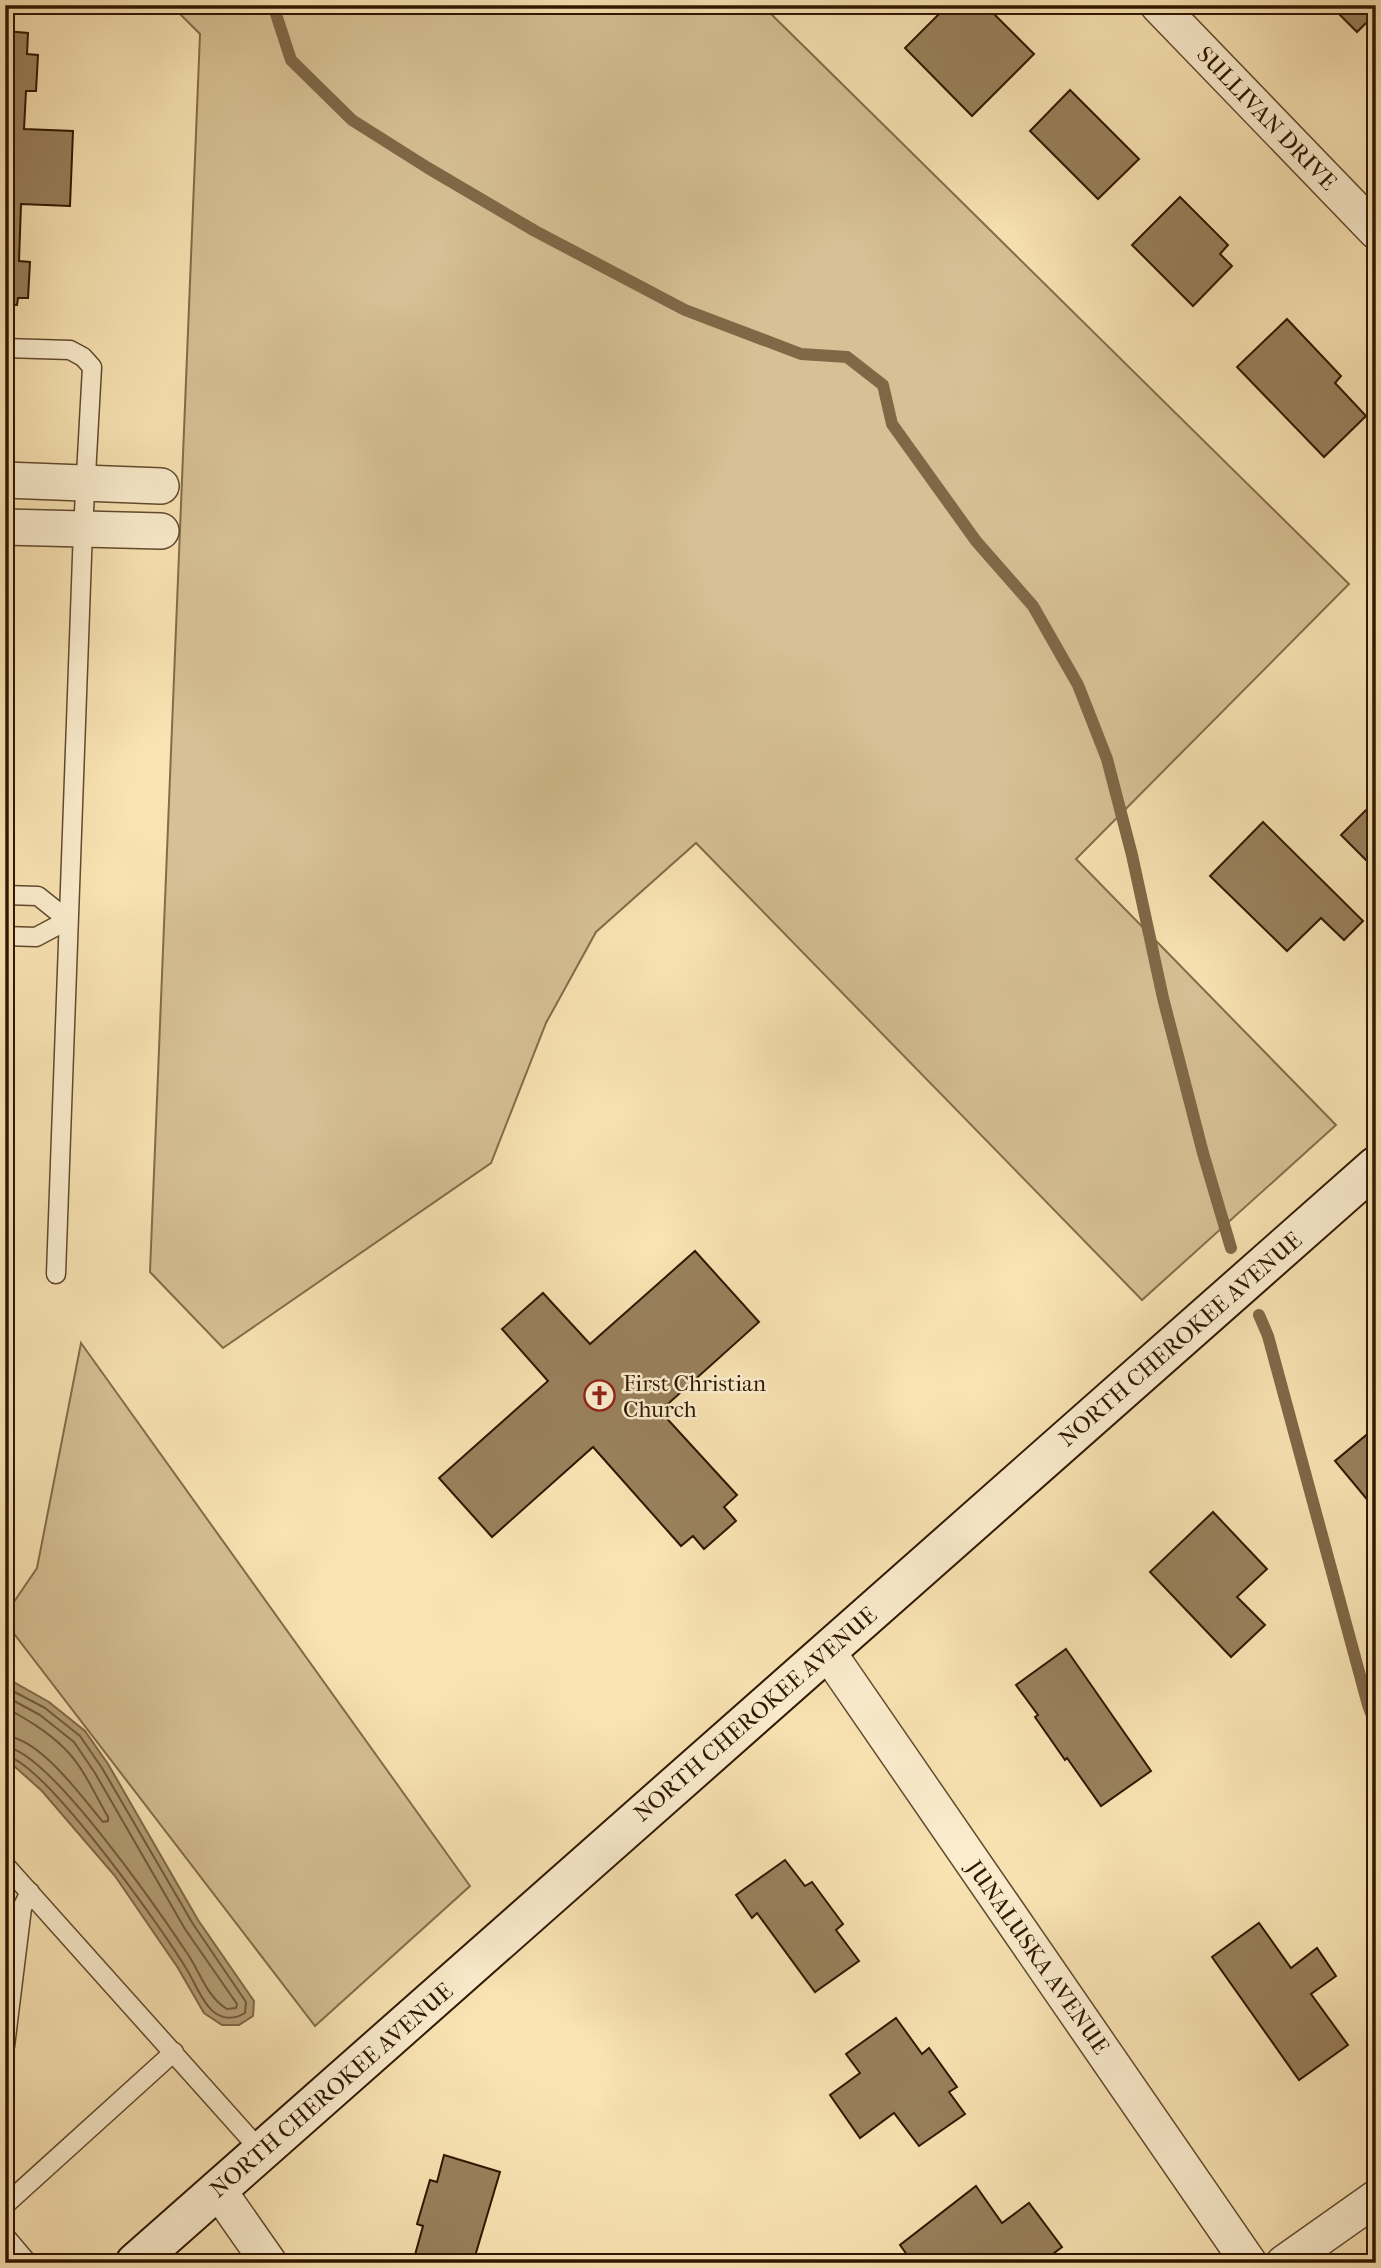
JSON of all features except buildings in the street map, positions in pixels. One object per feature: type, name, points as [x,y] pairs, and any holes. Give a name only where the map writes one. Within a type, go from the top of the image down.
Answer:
[{"type":"street","name":"SULLIVAN DRIVE","points":[[1158,5],[1376,231]]},
{"type":"street","points":[[5,480],[161,486]]},
{"type":"street","points":[[5,527],[161,531]]},
{"type":"street","name":"NORTH CHEROKEE AVENUE","points":[[135,2263],[1376,1166]]},
{"type":"street","name":"JUNALUSKA AVENUE","points":[[827,1651],[1249,2263]]},
{"type":"street","points":[[218,2190],[269,2263]]},
{"type":"street","points":[[1284,2263],[1376,2198]]},
{"type":"lane","points":[[5,348],[70,350],[83,357],[92,367],[83,529],[55,1274]]},
{"type":"lane","points":[[5,895],[38,896],[68,920]]},
{"type":"lane","points":[[5,936],[36,937],[68,920]]},
{"type":"lane","points":[[5,1865],[261,2151]]},
{"type":"lane","points":[[5,2046],[22,1908],[30,1892]]},
{"type":"lane","points":[[5,2205],[174,2052]]},
{"type":"lane","points":[[5,2236],[28,2263]]},
{"type":"shaded area","points":[[171,5],[762,5],[1349,584],[1076,859],[1336,1125],[1142,1300],[696,843],[596,932],[546,1023],[491,1163],[223,1348],[150,1272],[200,34]]},
{"type":"shaded area","points":[[81,1343],[470,1886],[315,2026],[5,1622],[5,1615],[37,1568]]},
{"type":"water","points":[[5,1680],[10,1680],[49,1702],[85,1731],[108,1764],[198,1920],[254,2001],[253,2016],[239,2025],[222,2025],[204,2013],[178,1968],[115,1876],[42,1791],[13,1765],[5,1762]]},
{"type":"waterway","points":[[273,5],[291,60],[352,120],[428,168],[535,231],[685,310],[801,354],[847,357],[883,385],[892,424],[976,541],[1033,606],[1078,685],[1107,759],[1132,855],[1163,998],[1231,1248]]},
{"type":"waterway","points":[[1259,1315],[1268,1336],[1376,1727]]},
{"type":"place","name":"First Christian Church","points":[[600,1396]]}]
